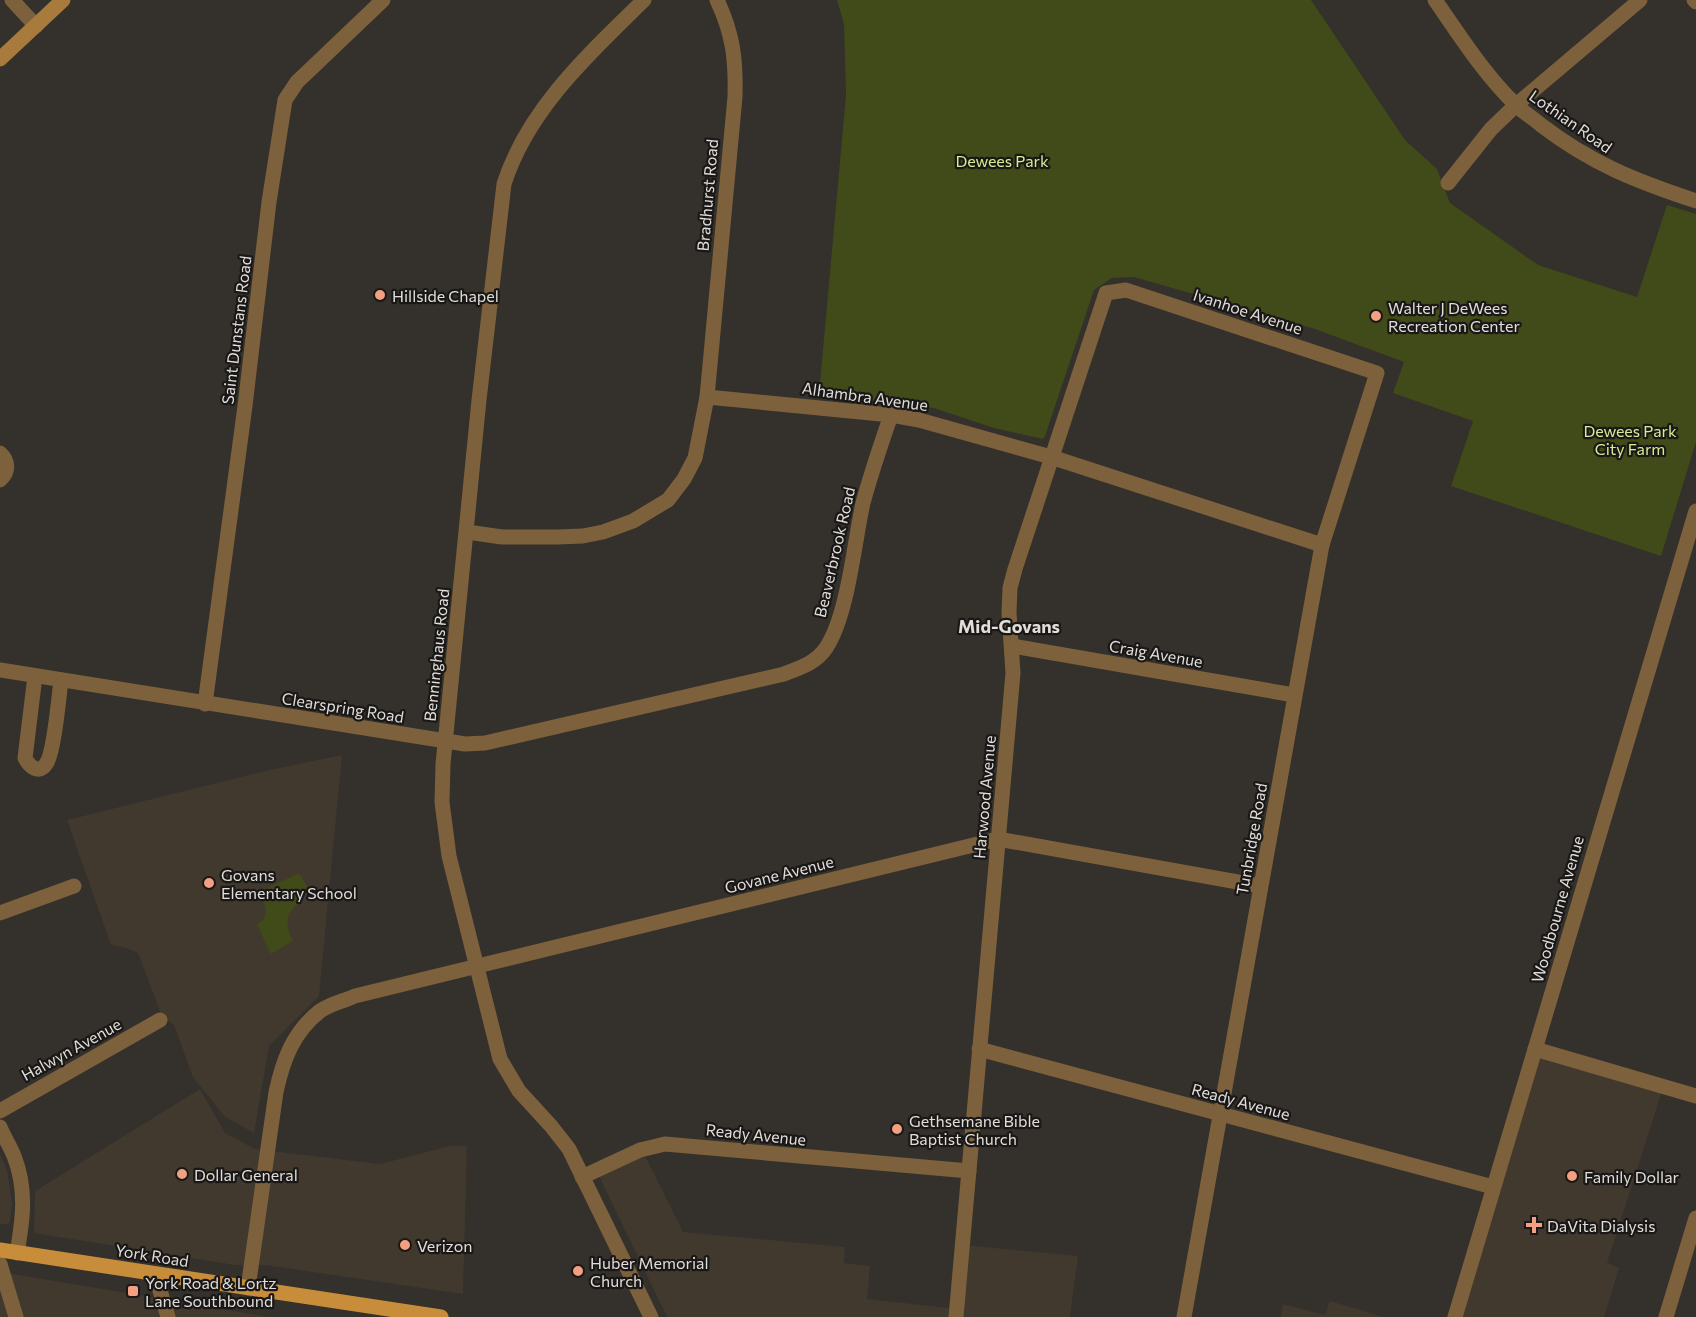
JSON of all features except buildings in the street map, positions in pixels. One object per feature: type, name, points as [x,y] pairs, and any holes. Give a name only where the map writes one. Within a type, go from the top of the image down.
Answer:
[{"type":"main road","points":[[0,59],[63,0]]},
{"type":"main road","name":"York Road","points":[[0,1250],[441,1317]]},
{"type":"street","points":[[12,0],[36,26]]},
{"type":"street","name":"Saint Dunstans Road","points":[[205,704],[268,212],[285,100],[297,82],[383,0]]},
{"type":"street","name":"Benninghaus Road","points":[[644,0],[553,94],[520,144],[509,167],[501,201],[445,741],[442,802],[444,831],[500,1059],[519,1091],[569,1149],[651,1317]]},
{"type":"street","name":"Bradhurst Road","points":[[707,397],[735,75],[732,39],[717,0]]},
{"type":"street","name":"Lothian Road","points":[[1435,0],[1473,55],[1516,105],[1558,138],[1598,163],[1650,186],[1696,201]]},
{"type":"street","points":[[1448,183],[1479,142],[1516,105],[1640,0]]},
{"type":"street","name":"Ivanhoe Avenue","points":[[1106,293],[1126,291],[1377,373]]},
{"type":"street","name":"Harwood Avenue","points":[[956,1317],[1013,673],[1009,614],[1010,588],[1014,569],[1106,293]]},
{"type":"street","name":"Tunbridge Road","points":[[1184,1317],[1322,545],[1377,373]]},
{"type":"street","points":[[467,532],[502,537],[583,536],[633,521],[646,514],[668,500],[696,458],[707,397]]},
{"type":"street","name":"Alhambra Avenue","points":[[707,397],[891,415],[919,420],[1051,457],[1322,545]]},
{"type":"street","name":"Beaverbrook Road","points":[[784,674],[816,660],[832,638],[842,610],[863,503],[876,456],[891,415]]},
{"type":"street","points":[[0,453],[8,466],[5,476],[0,480]]},
{"type":"street","name":"Woodbourne Avenue","points":[[1455,1317],[1696,511]]},
{"type":"street","name":"Craig Avenue","points":[[1011,646],[1294,695]]},
{"type":"street","name":"Clearspring Road","points":[[0,670],[465,744],[484,743],[784,674]]},
{"type":"street","points":[[35,676],[25,758],[34,769],[41,769],[46,765],[50,752],[61,680]]},
{"type":"street","name":"Govane Avenue","points":[[248,1288],[279,1075],[290,1046],[314,1017],[330,1006],[355,996],[998,839],[1260,886]]},
{"type":"street","points":[[0,913],[75,886]]},
{"type":"street","name":"Halwyn Avenue","points":[[0,1111],[160,1020]]},
{"type":"street","name":"Ready Avenue","points":[[979,1049],[1494,1187]]},
{"type":"street","points":[[1535,1049],[1696,1095]]},
{"type":"street","points":[[0,1127],[14,1156],[23,1187],[24,1212],[17,1253]]},
{"type":"street","name":"Ready Avenue","points":[[582,1177],[628,1155],[665,1144],[969,1171]]},
{"type":"street","points":[[1666,1317],[1696,1218]]},
{"type":"street","points":[[0,1264],[16,1317]]},
{"type":"street","points":[[155,1274],[168,1317]]},
{"type":"shaded area","name":"Govans Elementary School","points":[[342,755],[319,996],[269,1046],[254,1133],[225,1117],[193,1077],[174,1025],[162,1016],[138,953],[111,945],[67,820],[265,771]]},
{"type":"shaded area","points":[[1537,1051],[1664,1085],[1607,1263],[1619,1268],[1604,1317],[1455,1317]]},
{"type":"shaded area","points":[[200,1089],[225,1133],[255,1149],[380,1164],[450,1146],[467,1146],[463,1294],[265,1265],[235,1265],[34,1233],[35,1191]]},
{"type":"shaded area","points":[[641,1148],[683,1232],[845,1247],[844,1263],[870,1266],[867,1299],[958,1309],[964,1245],[1078,1256],[1070,1317],[667,1317],[595,1168]]},
{"type":"shaded area","points":[[0,1154],[7,1170],[12,1203],[10,1223],[6,1224],[0,1224]]},
{"type":"shaded area","points":[[0,1274],[13,1274],[269,1317],[0,1317]]},
{"type":"shaded area","points":[[1330,1301],[1384,1317],[1281,1317],[1283,1304],[1325,1315]]},
{"type":"green space","name":"Dewees Park","points":[[837,0],[1311,0],[1405,140],[1437,169],[1450,203],[1538,265],[1637,297],[1667,205],[1696,214],[1696,442],[1661,556],[1451,486],[1473,421],[1393,393],[1404,362],[1315,329],[1134,277],[1112,278],[1094,290],[1043,439],[994,428],[934,408],[819,394],[846,95],[844,24]]},
{"type":"green space","points":[[299,873],[307,886],[300,901],[289,915],[289,930],[293,941],[271,954],[257,925],[264,918],[266,910],[259,892]]},
{"type":"place","name":"Hillside Chapel","points":[[380,295]]},
{"type":"place","name":"Walter J DeWees Recreation Center","points":[[1376,316]]},
{"type":"place","name":"Govans Elementary School","points":[[209,883]]},
{"type":"place","name":"Gethsemane Bible Baptist Church","points":[[897,1129]]},
{"type":"place","name":"Dollar General","points":[[182,1174]]},
{"type":"place","name":"Family Dollar","points":[[1572,1176]]},
{"type":"place","name":"DaVita Dialysis","points":[[1534,1225]]},
{"type":"place","name":"Verizon","points":[[405,1245]]},
{"type":"place","name":"Huber Memorial Church","points":[[578,1271]]},
{"type":"place","name":"York Road & Lortz Lane Southbound","points":[[133,1291]]},
{"type":"district","name":"Mid-Govans","points":[[1009,626]]},
{"type":"park label","name":"Dewees Park City Farm","points":[[1630,439]]}]
